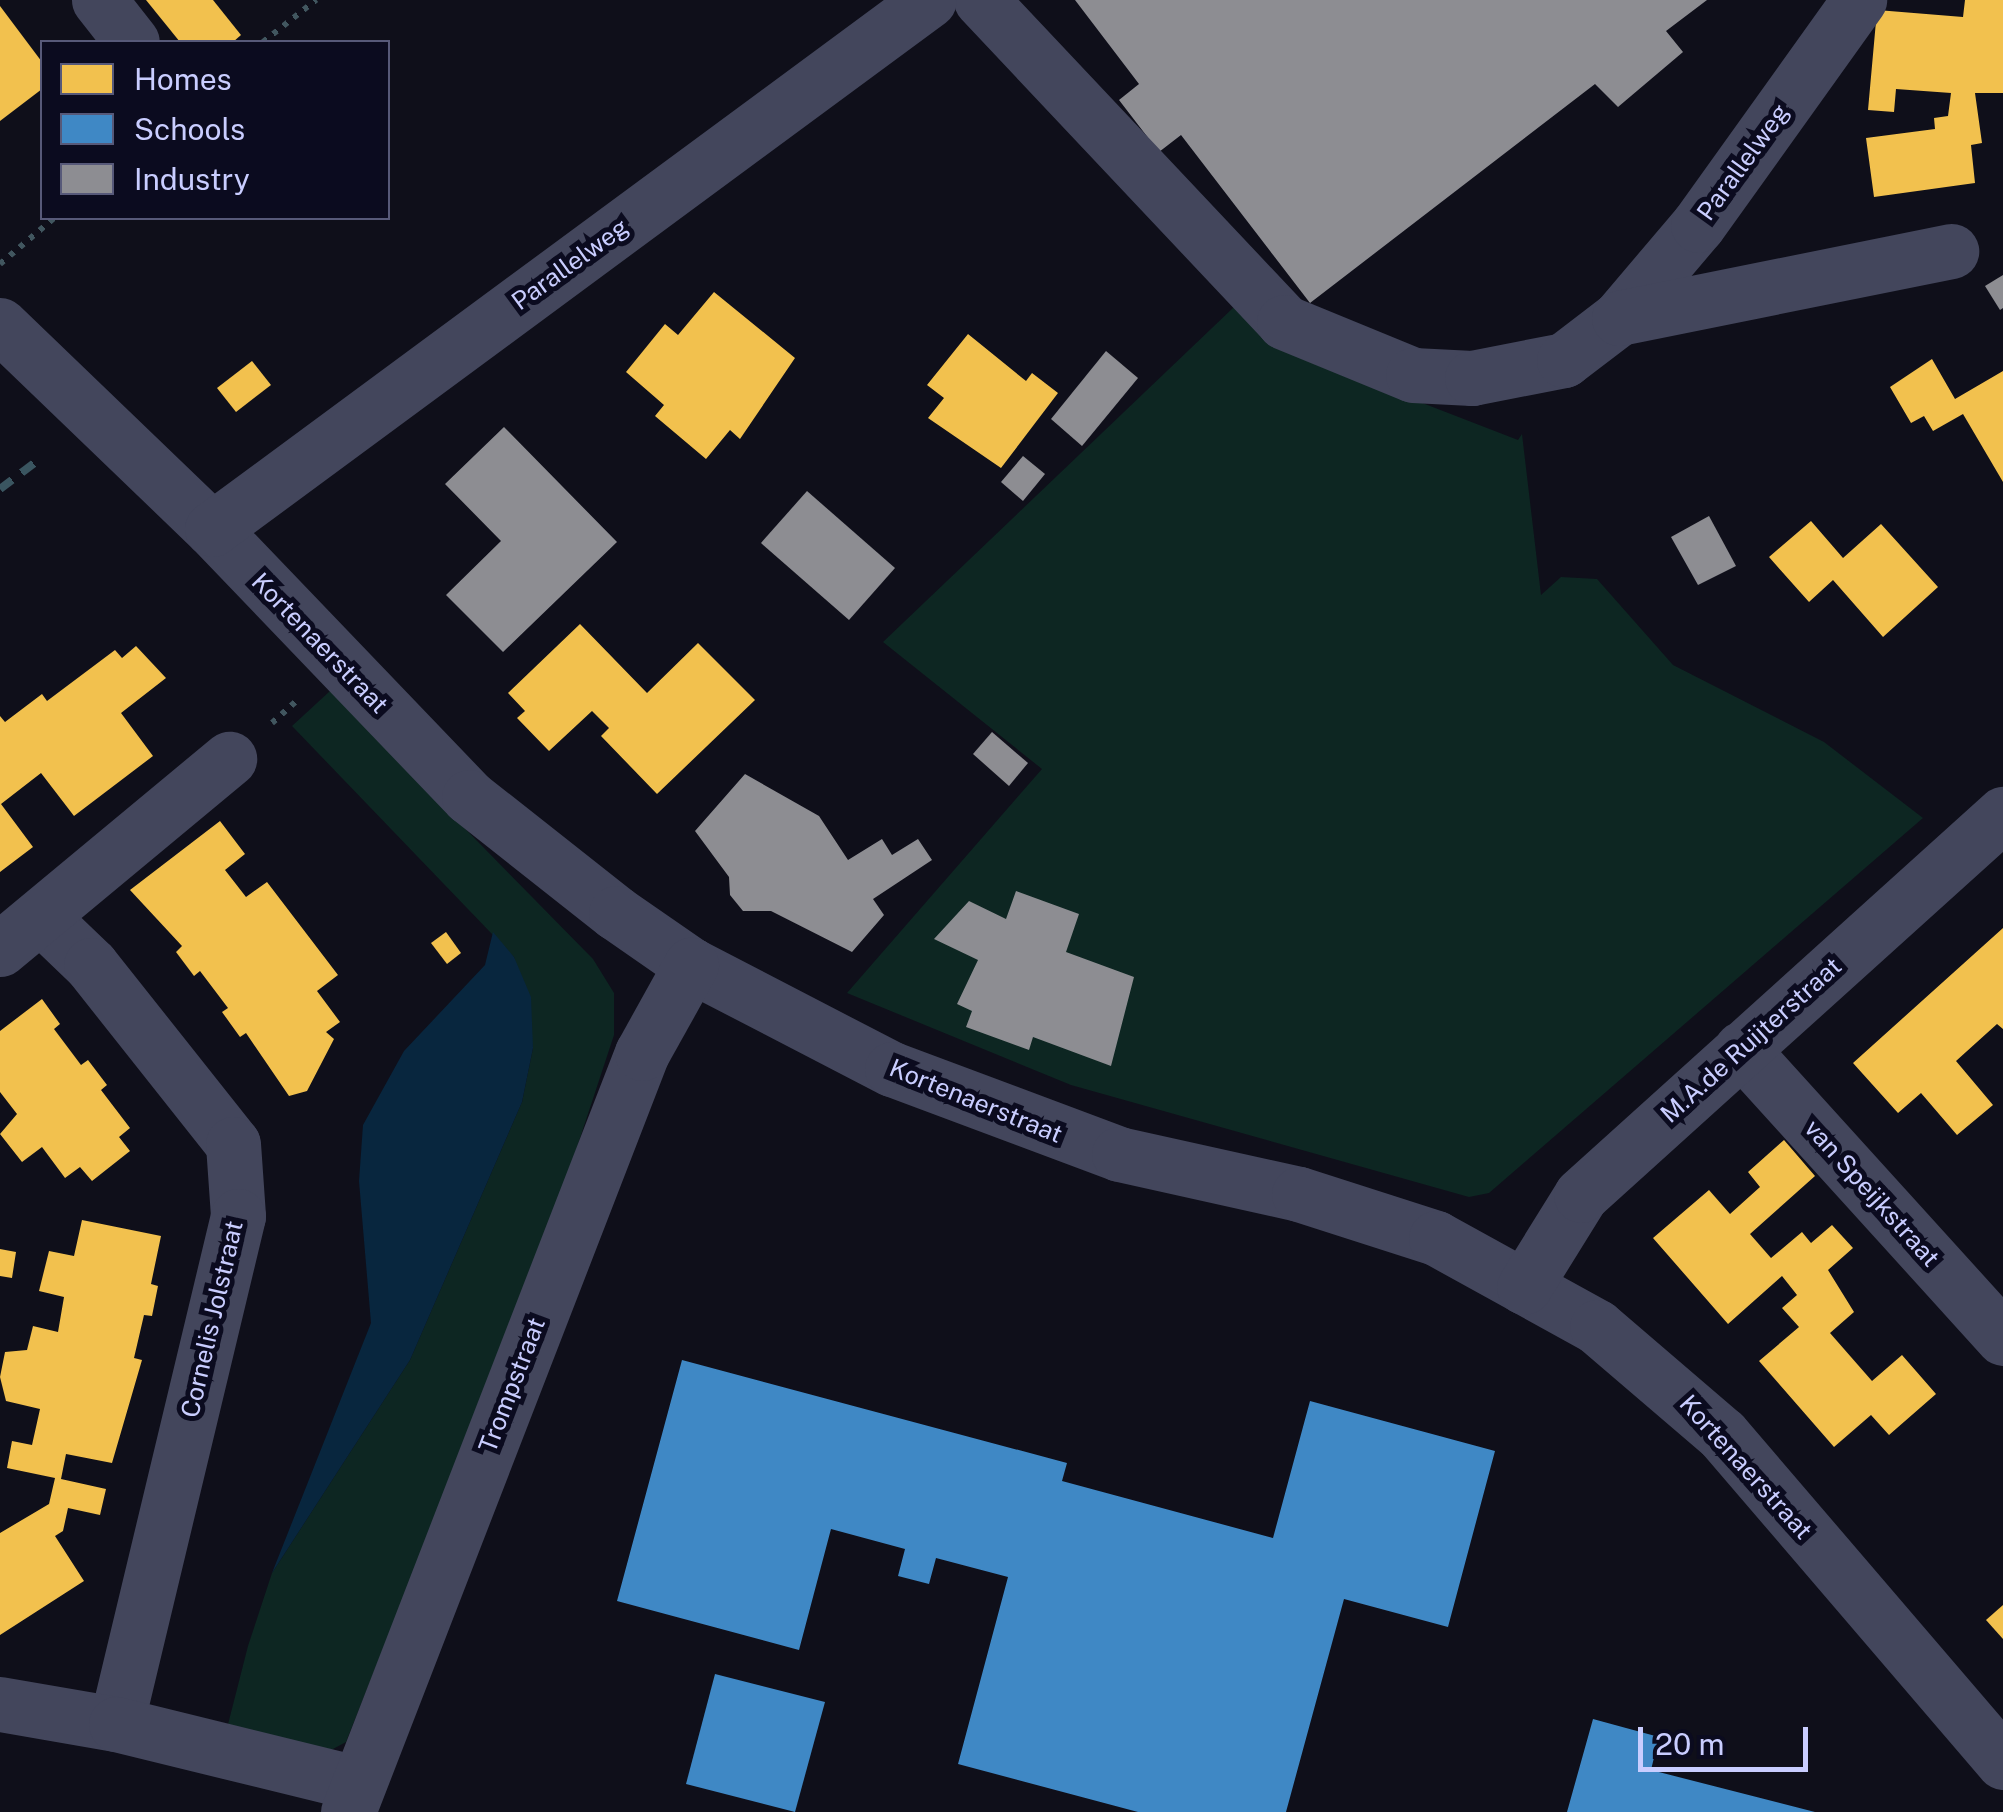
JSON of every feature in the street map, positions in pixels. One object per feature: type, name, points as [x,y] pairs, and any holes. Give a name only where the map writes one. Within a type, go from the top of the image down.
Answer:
[{"type":"street","points":[[99,0],[130,40]]},
{"type":"street","name":"Parallelweg","points":[[212,529],[929,0]]},
{"type":"street","name":"Parallelweg","points":[[981,0],[1284,322],[1413,376],[1472,378],[1564,360],[1618,318],[1698,226],[1859,0]]},
{"type":"street","name":"Parallelweg","points":[[1618,318],[1951,251]]},
{"type":"street","name":"Kortenaerstraat","points":[[0,325],[212,529],[470,797],[691,966],[892,1069],[1031,1126],[1119,1154],[1299,1194],[1436,1238],[1597,1327],[1722,1434],[2003,1762]]},
{"type":"street","name":"Cornelis Jolstraat","points":[[116,1724],[238,1216],[234,1144],[91,965],[20,933],[229,760]]},
{"type":"street","name":"M.A.de Ruijterstraat","points":[[1524,1287],[1581,1194],[2003,814]]},
{"type":"street","name":"Trompstraat","points":[[352,1798],[642,1053],[691,966]]},
{"type":"street","name":"van Speijkstraat","points":[[1741,1049],[2003,1338]]},
{"type":"street","points":[[0,1704],[116,1724],[352,1798]]},
{"type":"path","points":[[266,40],[316,0]]},
{"type":"path","points":[[0,264],[52,220]]},
{"type":"path","points":[[229,760],[339,664]]},
{"type":"green space","points":[[1234,307],[1319,363],[1518,440],[1522,434],[1541,595],[1561,577],[1597,579],[1673,665],[1824,742],[1923,818],[1489,1193],[1469,1197],[1071,1085],[847,993],[1042,769],[883,642]]},
{"type":"green space","points":[[330,691],[593,959],[614,993],[614,1035],[550,1229],[346,1742],[331,1750],[224,1740],[248,1646],[272,1573],[410,1360],[522,1102],[533,1048],[514,957],[292,726]]},
{"type":"water","points":[[493,932],[514,957],[531,997],[533,1048],[522,1102],[410,1360],[272,1573],[371,1323],[359,1181],[363,1125],[404,1051],[485,965]]},
{"type":"building: Homes","points":[[146,0],[213,0],[241,35],[235,40],[178,40]]},
{"type":"building: Homes","points":[[1965,0],[2003,0],[2003,93],[1975,93],[1982,143],[1971,145],[1975,183],[1874,197],[1866,138],[1935,129],[1934,118],[1948,116],[1951,93],[1896,89],[1894,112],[1868,110],[1877,10],[1963,17]]},
{"type":"building: Homes","points":[[0,6],[40,59],[40,91],[0,121]]},
{"type":"building: Homes","points":[[714,292],[795,358],[740,439],[730,430],[706,459],[655,416],[664,405],[626,372],[665,324],[678,335]]},
{"type":"building: Homes","points":[[968,334],[1026,381],[1032,373],[1058,393],[1001,468],[928,418],[944,398],[927,385]]},
{"type":"building: Homes","points":[[1932,359],[1955,399],[2003,371],[2003,482],[1963,414],[1933,431],[1924,416],[1911,423],[1890,387]]},
{"type":"building: Homes","points":[[252,361],[271,385],[236,412],[217,388]]},
{"type":"building: Homes","points":[[1811,521],[1843,558],[1881,524],[1938,587],[1883,637],[1833,580],[1809,602],[1769,557]]},
{"type":"building: Homes","points":[[580,624],[647,693],[698,643],[755,700],[657,794],[601,736],[609,728],[592,711],[549,751],[517,718],[525,711],[508,693]]},
{"type":"building: Homes","points":[[136,646],[166,678],[121,713],[153,756],[74,816],[41,773],[1,804],[33,847],[0,872],[0,716],[5,722],[42,694],[47,701],[115,650],[122,658]]},
{"type":"building: Homes","points":[[220,821],[245,854],[225,870],[246,897],[267,882],[338,975],[317,991],[340,1022],[326,1032],[334,1039],[307,1091],[289,1096],[246,1033],[240,1037],[222,1012],[228,1008],[200,971],[194,976],[176,952],[182,946],[130,890]]},
{"type":"building: Homes","points":[[2003,928],[2003,1029],[1997,1024],[1956,1061],[1993,1105],[1957,1135],[1921,1093],[1898,1113],[1853,1063]]},
{"type":"building: Homes","points":[[446,932],[461,953],[447,964],[431,943]]},
{"type":"building: Homes","points":[[42,999],[60,1024],[54,1029],[81,1065],[88,1060],[107,1085],[101,1090],[130,1128],[119,1137],[130,1151],[92,1181],[80,1167],[65,1178],[42,1147],[22,1162],[0,1134],[17,1114],[0,1092],[0,1031]]},
{"type":"building: Homes","points":[[1784,1140],[1815,1176],[1750,1234],[1771,1258],[1802,1232],[1811,1243],[1832,1225],[1853,1248],[1828,1270],[1854,1312],[1830,1333],[1872,1381],[1902,1355],[1936,1394],[1889,1435],[1871,1415],[1834,1447],[1759,1361],[1799,1327],[1782,1308],[1797,1295],[1782,1276],[1728,1324],[1653,1238],[1709,1190],[1730,1214],[1760,1187],[1748,1172]]},
{"type":"building: Homes","points":[[82,1220],[161,1236],[151,1284],[158,1286],[152,1316],[144,1315],[134,1358],[142,1360],[112,1463],[66,1454],[61,1479],[106,1489],[100,1515],[68,1508],[63,1531],[55,1536],[84,1581],[0,1635],[0,1533],[49,1504],[55,1478],[7,1468],[12,1441],[32,1445],[40,1409],[6,1401],[0,1377],[5,1352],[27,1350],[33,1326],[58,1332],[64,1297],[39,1291],[49,1251],[74,1256]]},
{"type":"building: Homes","points":[[0,1249],[16,1252],[12,1278],[0,1276]]},
{"type":"building: Homes","points":[[2003,1605],[2003,1639],[1986,1620]]},
{"type":"building: Schools","points":[[682,1360],[1067,1463],[1062,1481],[1273,1538],[1310,1401],[1495,1451],[1448,1627],[1344,1599],[1286,1812],[1138,1812],[958,1764],[1008,1577],[936,1558],[929,1584],[898,1576],[905,1549],[831,1529],[799,1650],[617,1601]]},
{"type":"building: Schools","points":[[715,1674],[825,1702],[795,1812],[686,1784]]},
{"type":"building: Schools","points":[[1593,1719],[1659,1737],[1651,1770],[1815,1812],[1567,1812]]},
{"type":"building: Industry","points":[[1075,0],[1707,0],[1666,31],[1683,52],[1618,107],[1595,84],[1310,303],[1181,135],[1159,152],[1119,100],[1139,84]]},
{"type":"building: Industry","points":[[2003,275],[2003,308],[2000,310],[1985,286]]},
{"type":"building: Industry","points":[[1106,351],[1138,378],[1082,446],[1051,419]]},
{"type":"building: Industry","points":[[504,427],[617,542],[503,652],[446,595],[501,541],[445,484]]},
{"type":"building: Industry","points":[[1023,456],[1045,474],[1023,501],[1001,482]]},
{"type":"building: Industry","points":[[807,491],[895,568],[849,620],[761,543]]},
{"type":"building: Industry","points":[[1709,516],[1736,566],[1698,585],[1671,537]]},
{"type":"building: Industry","points":[[992,732],[1028,763],[1009,786],[973,754]]},
{"type":"building: Industry","points":[[745,774],[819,816],[848,860],[882,839],[892,855],[918,839],[932,860],[873,899],[884,915],[852,952],[771,911],[743,911],[730,895],[729,877],[695,831]]},
{"type":"building: Industry","points":[[1016,891],[1079,914],[1066,952],[1134,977],[1111,1066],[1033,1037],[1029,1050],[966,1027],[972,1011],[957,1004],[978,960],[934,939],[969,901],[1006,919]]},
{"type":"railway","points":[[0,489],[37,461]]}]
